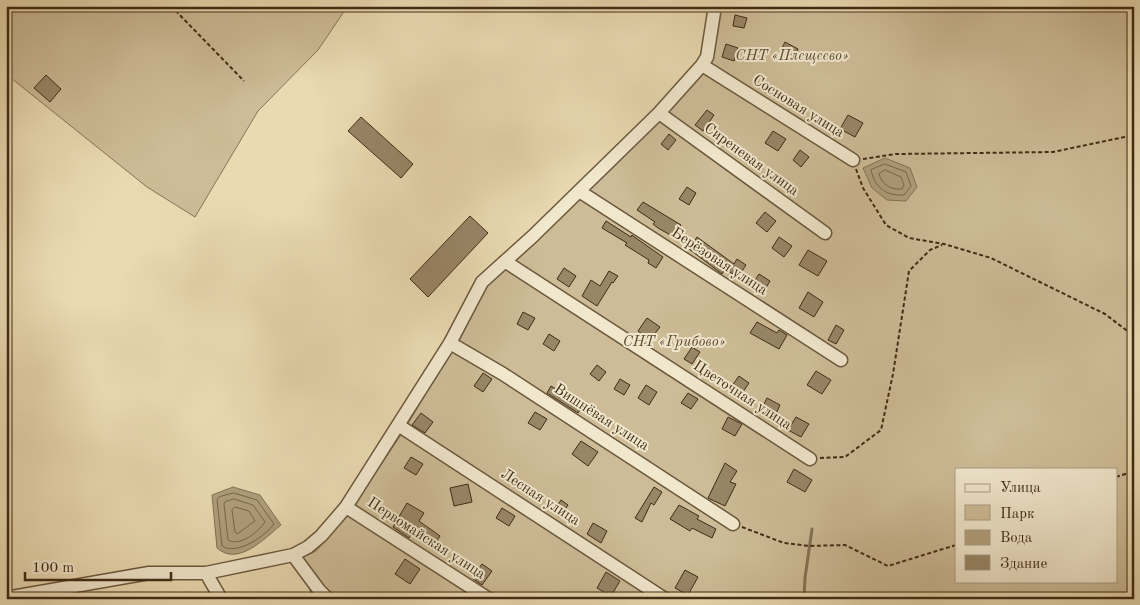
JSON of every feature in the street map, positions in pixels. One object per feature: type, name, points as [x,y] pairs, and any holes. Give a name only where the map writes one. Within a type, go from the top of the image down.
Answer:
[{"type":"street","points":[[6,598],[56,594],[149,573],[206,573],[292,555],[308,547],[321,536],[346,506],[450,343],[482,282],[506,262],[659,113],[702,65],[707,56],[715,6]]},
{"type":"street","name":"Сосновая улица","points":[[702,65],[853,160]]},
{"type":"street","name":"Сиреневая улица","points":[[659,113],[825,233]]},
{"type":"street","name":"Берёзовая улица","points":[[579,191],[841,360]]},
{"type":"street","name":"Цветочная улица","points":[[506,262],[810,459]]},
{"type":"street","name":"Вишнёвая улица","points":[[450,343],[511,379],[732,524]]},
{"type":"street","name":"Лесная улица","points":[[398,425],[665,599]]},
{"type":"street","name":"Первомайская улица","points":[[346,506],[489,599]]},
{"type":"street","points":[[292,555],[328,599]]},
{"type":"street","points":[[206,573],[221,599]]},
{"type":"path","points":[[171,6],[244,81]]},
{"type":"path","points":[[1134,135],[1053,152],[896,154],[853,160],[863,188],[886,225],[909,238],[944,244],[991,258],[1105,314],[1134,336]]},
{"type":"path","points":[[810,459],[845,457],[881,430],[893,374],[909,271],[930,250],[944,244]]},
{"type":"path","points":[[1118,476],[1134,471]]},
{"type":"path","points":[[732,524],[784,543],[810,546],[845,545],[888,566],[955,545]]},
{"type":"green space","points":[[6,6],[345,6],[343,13],[318,50],[258,111],[195,217],[147,187],[6,74]]},
{"type":"green space","points":[[720,6],[1134,6],[1134,599],[313,599],[299,559],[316,551],[345,518],[403,432],[458,340],[485,285],[666,113],[705,71]]},
{"type":"water","points":[[885,158],[910,168],[917,187],[906,201],[887,200],[872,188],[863,168]]},
{"type":"water","points":[[233,487],[260,495],[281,525],[251,548],[234,554],[225,553],[217,548],[212,495]]},
{"type":"building","points":[[735,15],[747,18],[744,28],[733,26]]},
{"type":"building","points":[[785,42],[798,49],[795,56],[781,50]]},
{"type":"building","points":[[726,44],[738,48],[734,61],[722,57]]},
{"type":"building","points":[[46,75],[61,89],[50,102],[34,88]]},
{"type":"building","points":[[707,110],[714,115],[703,131],[695,125]]},
{"type":"building","points":[[848,115],[863,123],[855,137],[840,129]]},
{"type":"building","points":[[361,117],[413,164],[401,178],[348,131]]},
{"type":"building","points":[[773,131],[786,139],[778,151],[765,143]]},
{"type":"building","points":[[669,134],[676,140],[668,150],[661,144]]},
{"type":"building","points":[[800,150],[809,157],[801,167],[793,160]]},
{"type":"building","points":[[687,187],[696,193],[689,205],[679,199]]},
{"type":"building","points":[[643,202],[681,225],[674,237],[658,228],[653,224],[655,222],[637,210]]},
{"type":"building","points":[[765,212],[776,221],[767,232],[756,223]]},
{"type":"building","points":[[470,216],[488,233],[428,297],[410,279]]},
{"type":"building","points":[[606,221],[631,237],[632,235],[663,257],[656,268],[648,263],[649,260],[625,245],[627,243],[602,228]]},
{"type":"building","points":[[697,237],[734,264],[737,259],[746,265],[738,277],[725,269],[722,274],[689,249]]},
{"type":"building","points":[[779,237],[792,246],[784,257],[772,248]]},
{"type":"building","points":[[808,250],[827,261],[818,276],[799,265]]},
{"type":"building","points":[[564,268],[576,276],[569,287],[557,279]]},
{"type":"building","points":[[609,271],[618,276],[597,306],[582,296],[591,280],[600,286]]},
{"type":"building","points":[[759,274],[770,281],[762,294],[751,287]]},
{"type":"building","points":[[808,292],[823,302],[814,317],[799,308]]},
{"type":"building","points":[[523,312],[535,318],[528,330],[517,324]]},
{"type":"building","points":[[647,318],[660,327],[650,340],[638,331]]},
{"type":"building","points":[[757,322],[777,333],[779,330],[787,335],[779,349],[750,333]]},
{"type":"building","points":[[836,325],[844,330],[836,344],[828,340]]},
{"type":"building","points":[[549,334],[560,341],[554,351],[543,344]]},
{"type":"building","points":[[692,347],[700,352],[692,364],[684,359]]},
{"type":"building","points":[[597,365],[606,372],[599,381],[590,374]]},
{"type":"building","points":[[816,371],[831,380],[822,394],[807,385]]},
{"type":"building","points":[[483,373],[492,379],[483,392],[474,386]]},
{"type":"building","points":[[739,376],[749,383],[741,395],[731,387]]},
{"type":"building","points":[[620,379],[630,385],[624,395],[614,389]]},
{"type":"building","points":[[646,385],[657,392],[649,405],[638,398]]},
{"type":"building","points":[[551,386],[564,394],[562,396],[582,407],[578,413],[547,393]]},
{"type":"building","points":[[688,393],[698,399],[691,409],[681,403]]},
{"type":"building","points":[[767,398],[780,405],[774,418],[760,412]]},
{"type":"building","points":[[535,412],[547,419],[540,430],[528,423]]},
{"type":"building","points":[[421,413],[433,422],[425,433],[412,425]]},
{"type":"building","points":[[728,417],[742,424],[735,436],[722,429]]},
{"type":"building","points":[[796,417],[809,424],[801,437],[788,430]]},
{"type":"building","points":[[581,441],[598,452],[588,466],[572,454]]},
{"type":"building","points":[[411,457],[423,464],[416,475],[404,468]]},
{"type":"building","points":[[725,463],[737,471],[730,482],[736,484],[725,506],[708,498]]},
{"type":"building","points":[[794,469],[812,480],[805,492],[787,482]]},
{"type":"building","points":[[468,484],[472,502],[454,506],[450,488]]},
{"type":"building","points":[[654,487],[662,492],[654,505],[651,503],[642,522],[635,518]]},
{"type":"building","points":[[561,500],[568,505],[560,517],[553,512]]},
{"type":"building","points":[[407,503],[424,513],[419,521],[440,536],[432,548],[411,534],[409,538],[393,527]]},
{"type":"building","points":[[679,505],[699,516],[697,519],[716,529],[712,538],[692,528],[690,531],[670,519]]},
{"type":"building","points":[[502,508],[515,516],[509,526],[496,518]]},
{"type":"building","points":[[593,523],[607,531],[601,543],[587,534]]},
{"type":"building","points":[[405,559],[420,569],[410,584],[395,574]]},
{"type":"building","points":[[482,564],[492,571],[482,585],[472,578]]},
{"type":"building","points":[[685,570],[698,577],[688,595],[675,588]]},
{"type":"building","points":[[606,572],[620,581],[611,596],[597,588]]},
{"type":"waterway","points":[[804,599],[812,529]]},
{"type":"park label","name":"СНТ «Плещеево»","points":[[792,56]]},
{"type":"park label","name":"СНТ «Грибово»","points":[[674,342]]}]
